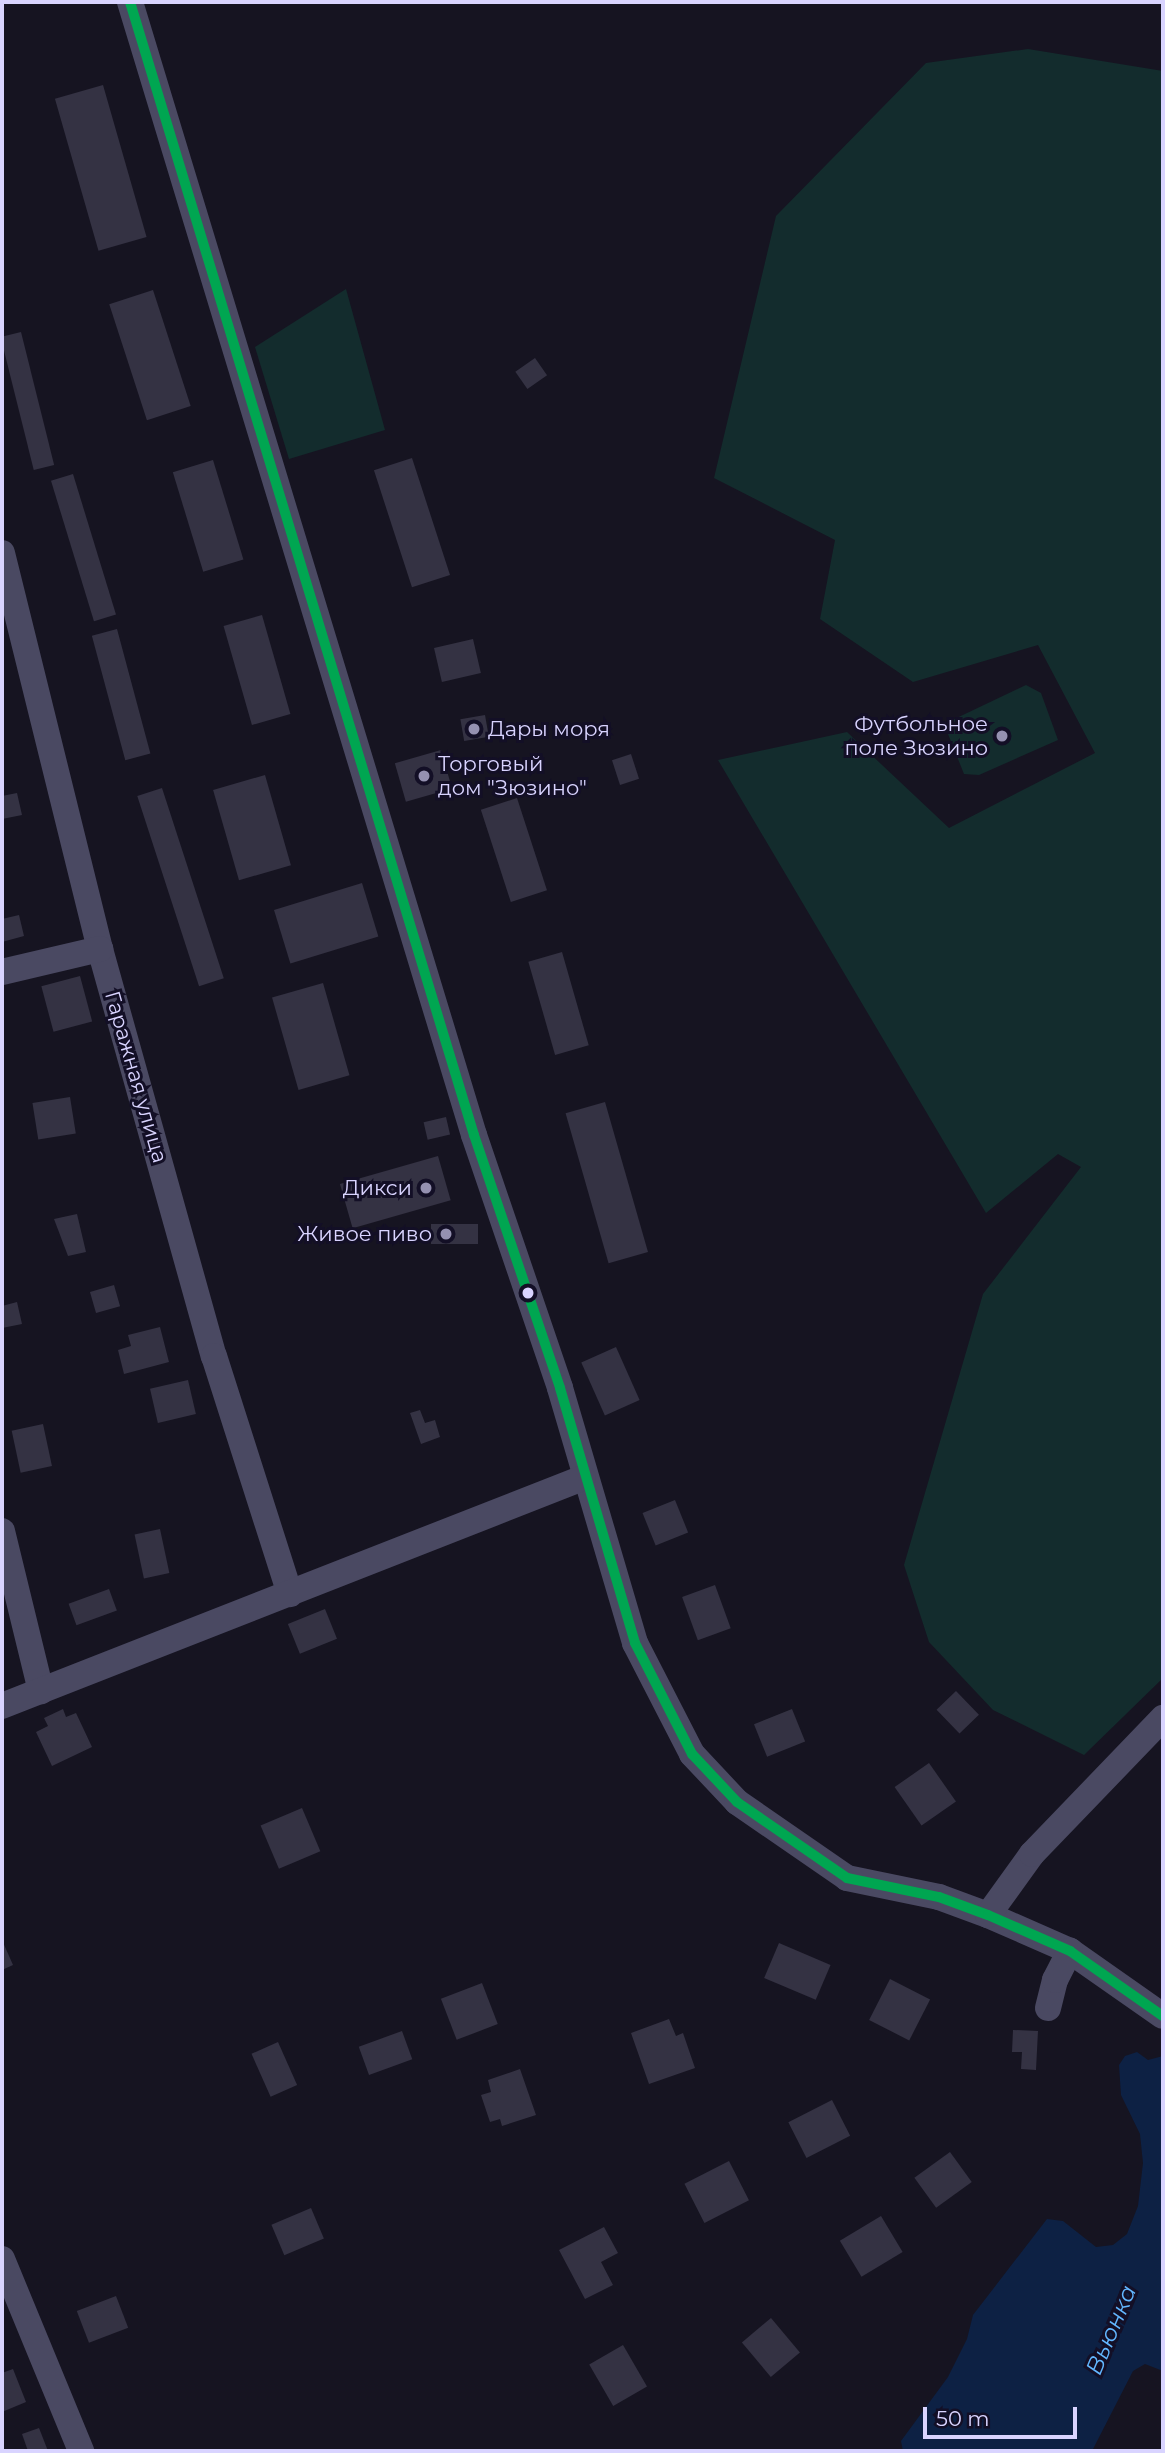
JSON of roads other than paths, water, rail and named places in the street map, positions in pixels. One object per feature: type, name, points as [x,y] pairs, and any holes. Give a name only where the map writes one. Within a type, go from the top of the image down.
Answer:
[{"type":"street","points":[[130,2],[474,1135],[560,1388],[583,1478],[635,1643],[692,1754],[737,1802],[847,1878],[939,1897],[989,1915],[1070,1951],[1163,2015]]},
{"type":"street","name":"Гаражная улица","points":[[2,554],[100,949],[214,1356],[290,1594]]},
{"type":"street","points":[[2,972],[100,949]]},
{"type":"street","points":[[2,1706],[583,1478]]},
{"type":"street","points":[[2,1531],[41,1691]]},
{"type":"street","points":[[989,1915],[1032,1854],[1163,1718]]},
{"type":"street","points":[[1048,2008],[1052,1988],[1070,1951]]},
{"type":"street","points":[[2,2259],[81,2451]]},
{"type":"water","name":"Вьюнка","points":[[1137,2052],[1148,2060],[1163,2056],[1163,2371],[1145,2364],[1133,2371],[1092,2451],[903,2451],[901,2441],[948,2377],[967,2339],[973,2315],[1047,2219],[1063,2221],[1096,2247],[1113,2245],[1127,2234],[1138,2206],[1143,2163],[1140,2134],[1121,2095],[1119,2065],[1125,2056]]},
{"type":"place","name":"Дары моря","points":[[474,729]]},
{"type":"place","name":"Футбольное поле Зюзино","points":[[1002,736]]},
{"type":"place","name":"Торговый дом \"Зюзино\"","points":[[424,776]]},
{"type":"place","name":"Дикси","points":[[426,1188]]},
{"type":"place","name":"Живое пиво","points":[[446,1234]]}]
